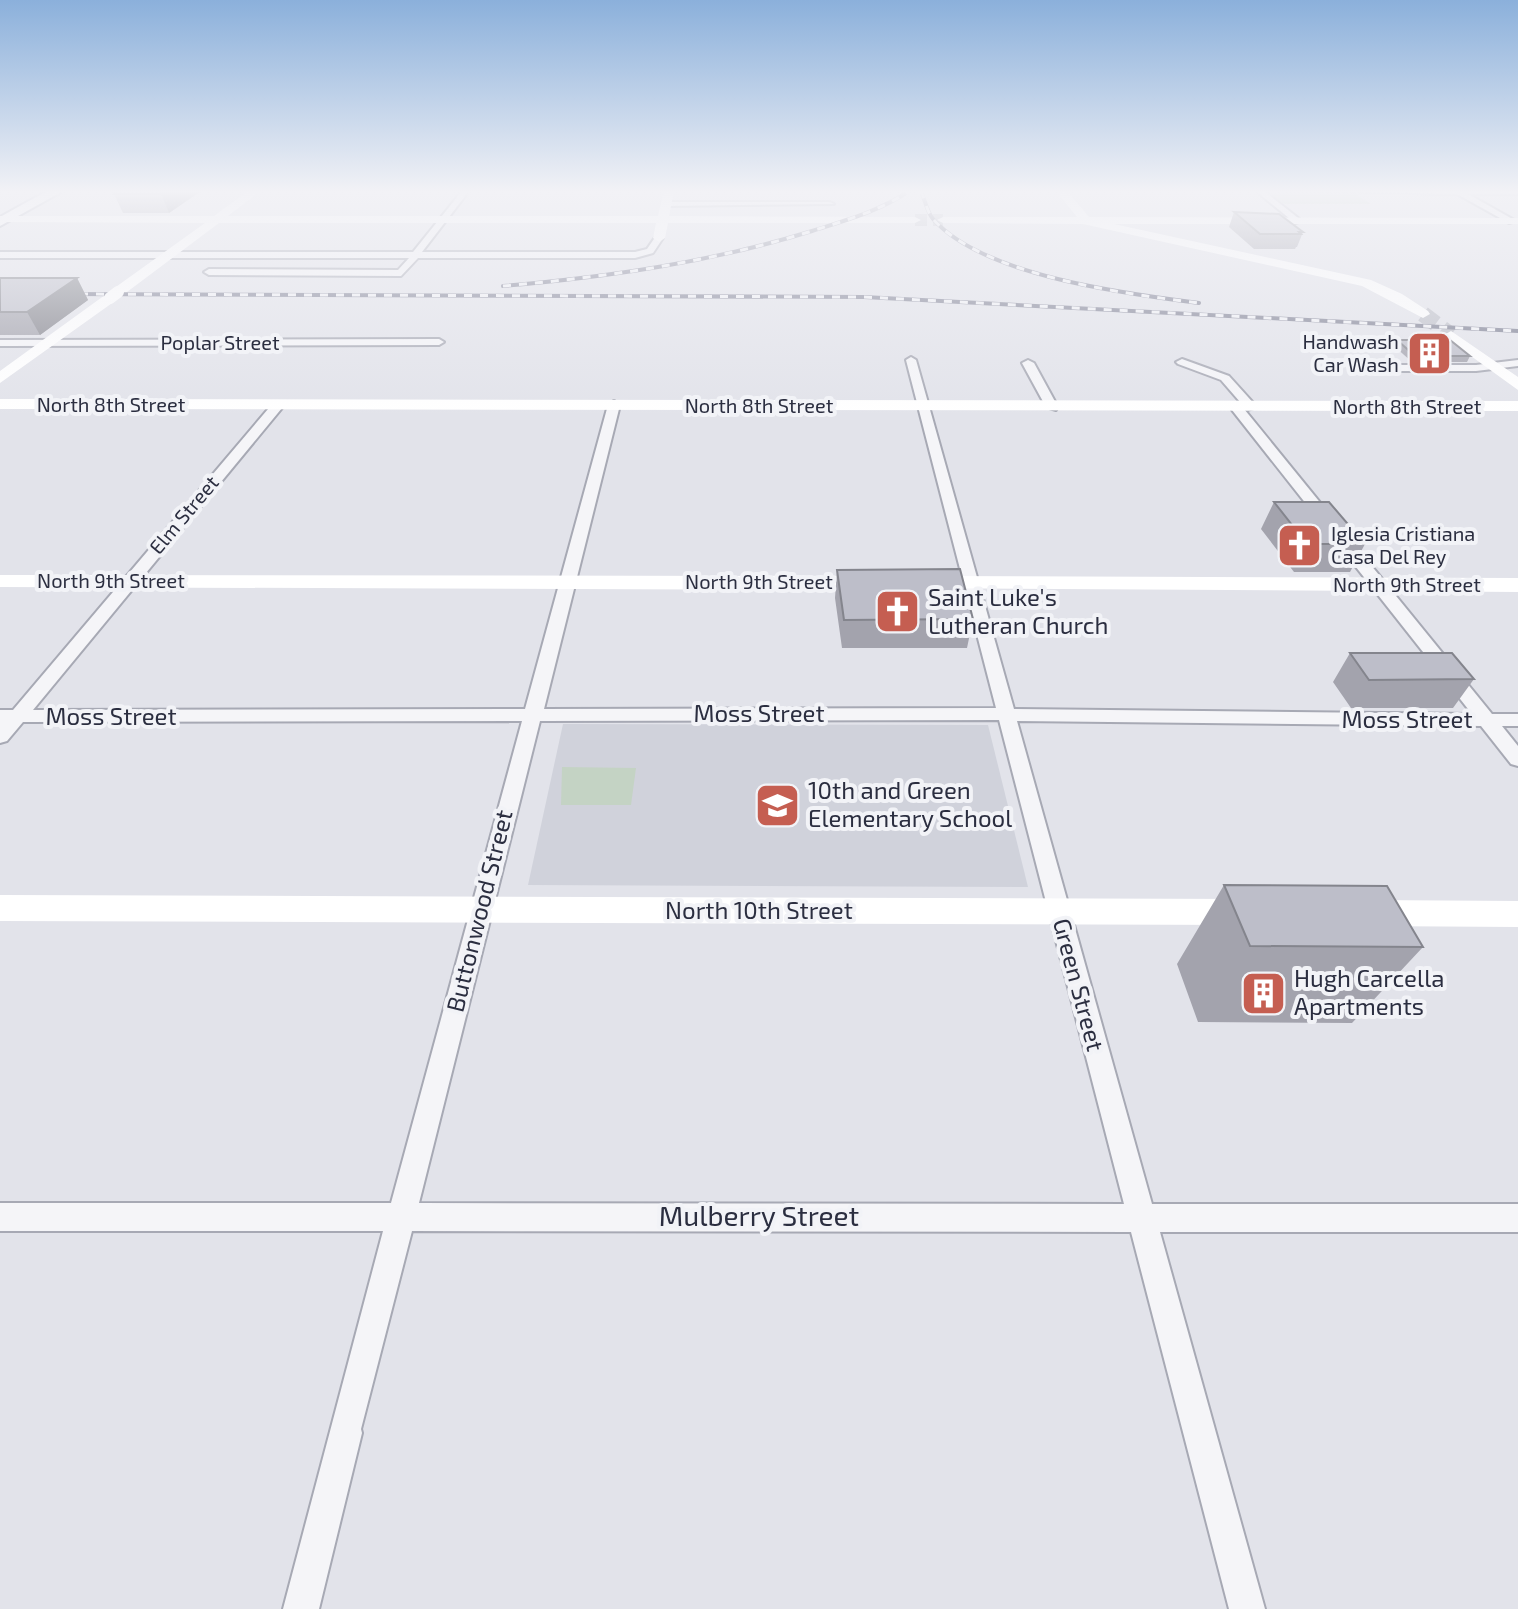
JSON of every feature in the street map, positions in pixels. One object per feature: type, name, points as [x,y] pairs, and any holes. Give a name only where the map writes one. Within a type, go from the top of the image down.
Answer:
[{"type":"street","points":[[0,378],[153,266]]},
{"type":"street","points":[[209,272],[401,273],[406,266]]},
{"type":"street","points":[[1290,266],[1366,283],[1397,297],[1423,314]]},
{"type":"street","points":[[1451,335],[1518,385]]},
{"type":"street","name":"Poplar Street","points":[[0,343],[439,342]]},
{"type":"street","name":"Green Street","points":[[911,360],[1247,1609]]},
{"type":"street","points":[[1182,362],[1225,378],[1378,585],[1518,759]]},
{"type":"street","points":[[1028,363],[1052,407]]},
{"type":"street","points":[[1381,368],[1518,363]]},
{"type":"street","name":"North 8th Street","points":[[0,404],[1518,406]]},
{"type":"street","name":"Elm Street","points":[[0,737],[8,716],[129,581],[278,405]]},
{"type":"street","name":"Buttonwood Street","points":[[301,1609],[614,405]]},
{"type":"street","name":"North 9th Street","points":[[0,581],[1518,585]]},
{"type":"street","name":"Moss Street","points":[[8,716],[1006,714],[1044,717],[1518,720]]},
{"type":"street","name":"North 10th Street","points":[[0,908],[1280,913]]},
{"type":"street","points":[[1344,913],[1518,914]]},
{"type":"street","name":"Mulberry Street","points":[[0,1217],[1518,1218]]},
{"type":"shaded area","name":"10th and Green Elementary School","points":[[563,724],[988,725],[1028,887],[528,885]]},
{"type":"green space","points":[[562,767],[636,768],[631,805],[561,805]]},
{"type":"building","points":[[0,278],[77,278],[27,312],[0,312]]},
{"type":"building","points":[[1397,340],[1450,340],[1470,356],[1415,356]]},
{"type":"building","points":[[1274,502],[1329,502],[1365,544],[1307,544]]},
{"type":"building","points":[[960,569],[973,619],[844,620],[837,570]]},
{"type":"building","points":[[1350,653],[1452,653],[1474,679],[1369,680]]},
{"type":"building","points":[[1224,885],[1387,886],[1423,947],[1250,946]]},
{"type":"tunnel","points":[[1423,314],[1451,335]]},
{"type":"railway","points":[[503,286],[662,266]]},
{"type":"railway","points":[[1015,266],[1096,287],[1199,303]]},
{"type":"railway","points":[[64,294],[864,297],[1518,331]]},
{"type":"place","name":"Handwash Car Wash","points":[[1430,354]]},
{"type":"place","name":"Iglesia Cristiana Casa Del Rey","points":[[1300,546]]},
{"type":"place","name":"Saint Luke's Lutheran Church","points":[[897,612]]},
{"type":"place","name":"10th and Green Elementary School","points":[[777,805]]},
{"type":"place","name":"Hugh Carcella Apartments","points":[[1263,993]]}]
